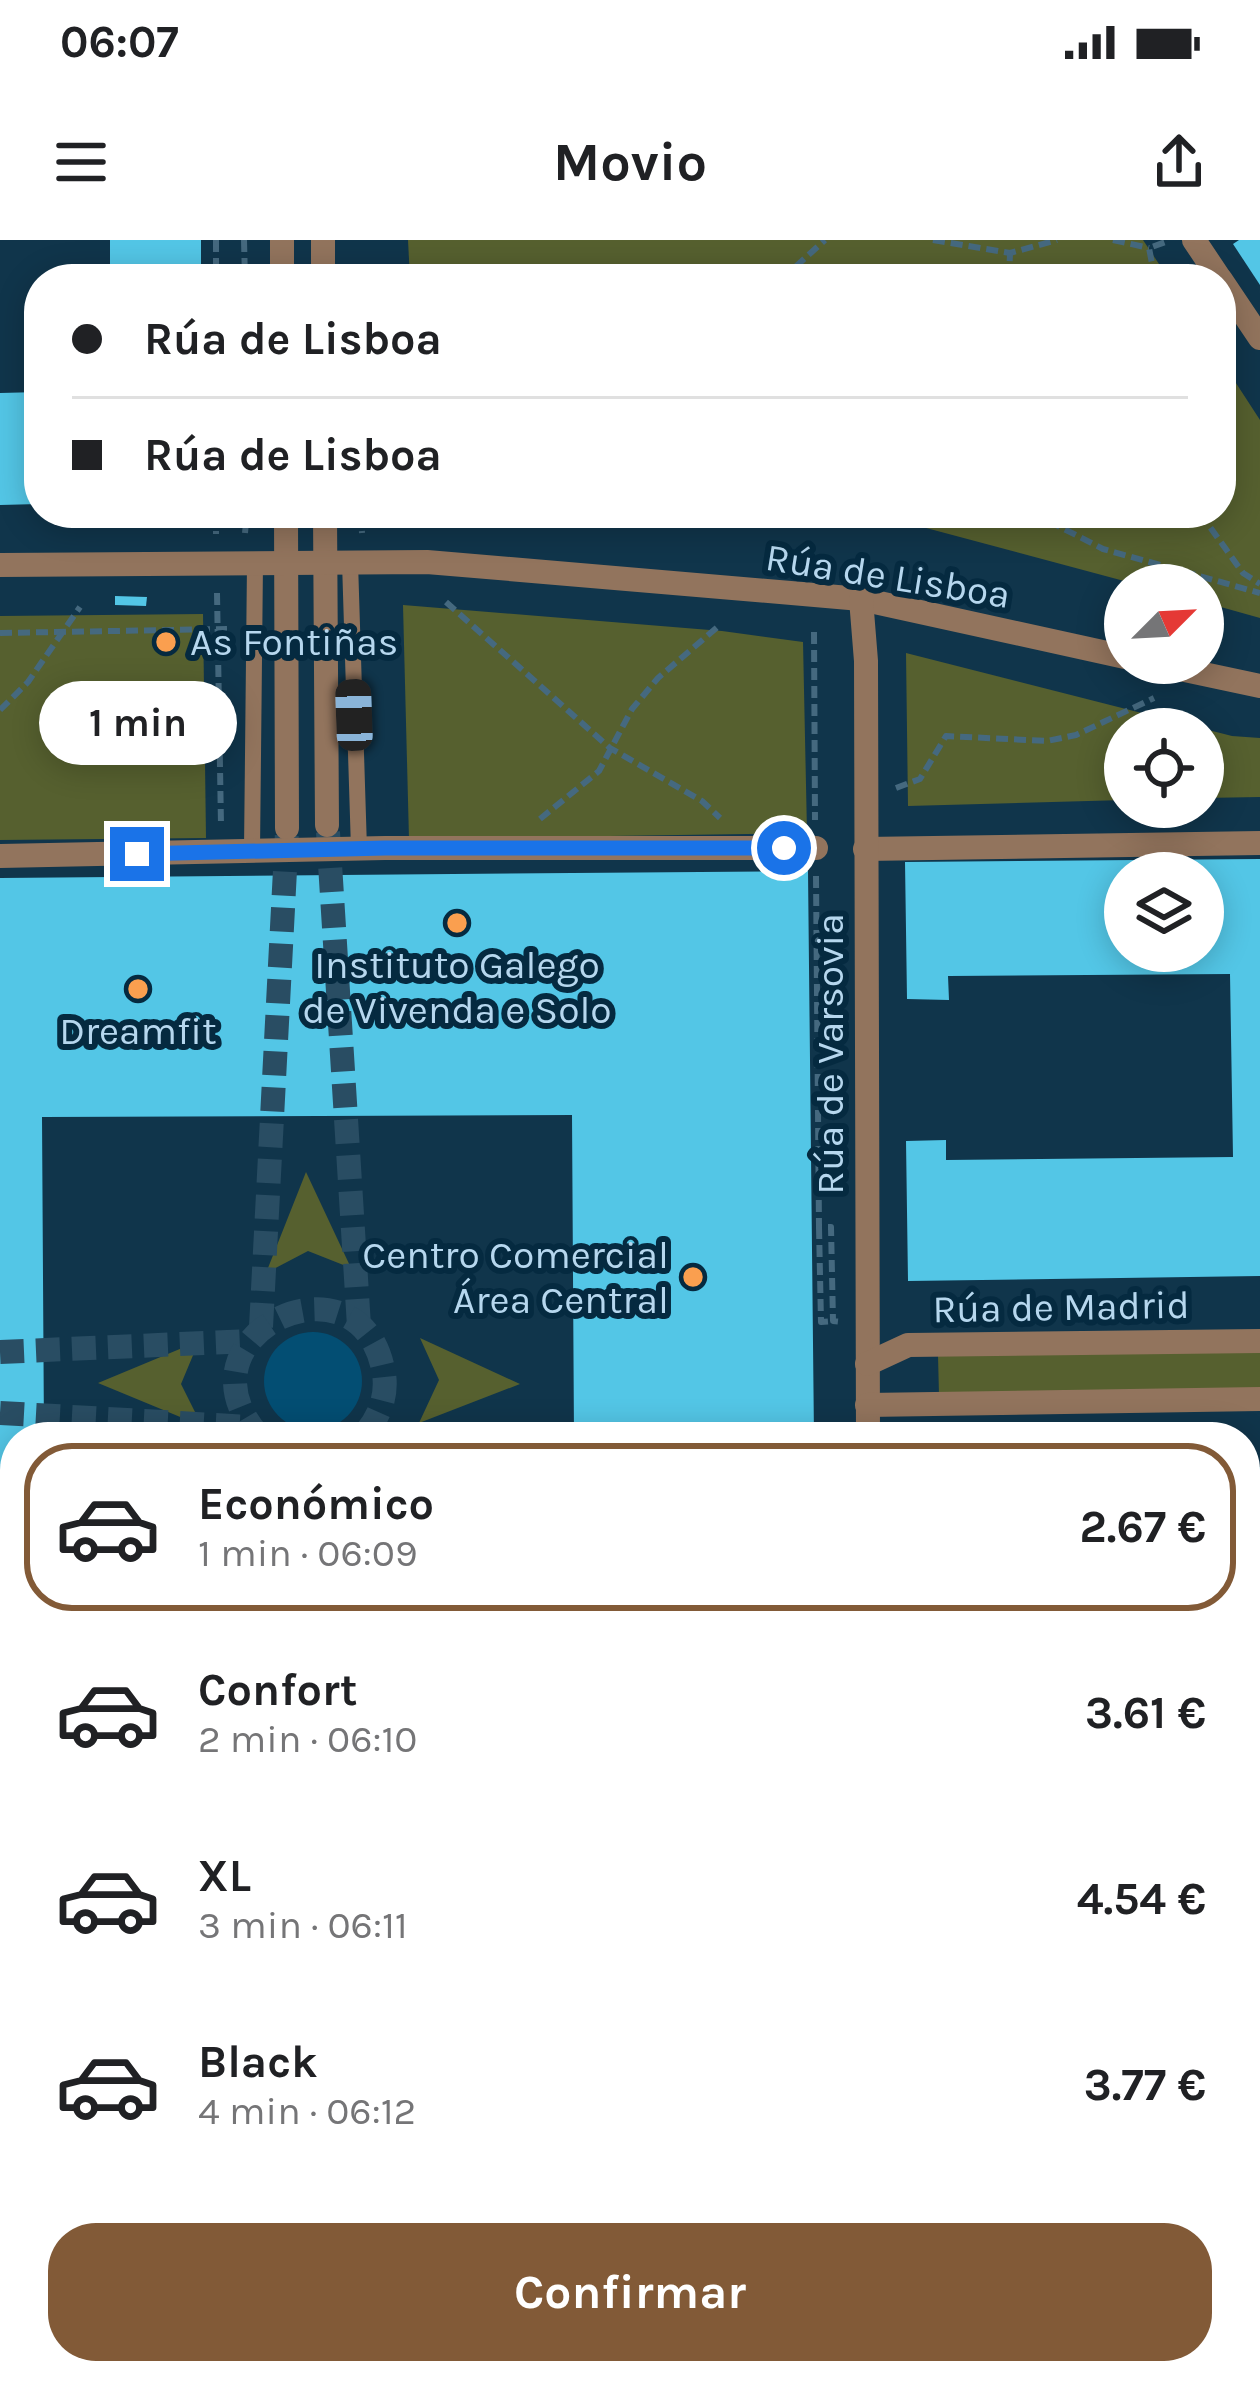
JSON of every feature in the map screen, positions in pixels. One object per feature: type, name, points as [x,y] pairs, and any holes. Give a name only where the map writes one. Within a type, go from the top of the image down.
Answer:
[{"type":"street","points":[[1236,302],[1260,338]]},
{"type":"street","points":[[286,528],[287,828]]},
{"type":"street","points":[[327,825],[338,561],[329,528]]},
{"type":"street","name":"Rúa de Lisboa","points":[[0,565],[427,562],[861,599],[1104,652]]},
{"type":"street","name":"Rúa de Varsovia","points":[[861,599],[866,661],[868,1422]]},
{"type":"street","points":[[1224,678],[1260,686]]},
{"type":"street","points":[[865,848],[1260,843]]},
{"type":"street","points":[[0,856],[815,848]]},
{"type":"street","name":"Rúa de Madrid","points":[[867,1364],[908,1345],[1260,1341]]},
{"type":"street","points":[[867,1405],[1260,1400]]},
{"type":"lane","points":[[338,561],[359,849]]},
{"type":"lane","points":[[252,851],[255,563]]},
{"type":"path","points":[[799,264],[825,240]]},
{"type":"path","points":[[933,240],[1010,254],[1058,240]]},
{"type":"path","points":[[1113,240],[1148,248],[1171,240]]},
{"type":"path","points":[[1148,248],[1152,264]]},
{"type":"path","points":[[1010,254],[1010,264]]},
{"type":"path","points":[[217,528],[217,538]]},
{"type":"path","points":[[1062,528],[1103,549],[1260,593]]},
{"type":"path","points":[[1211,528],[1243,573],[1260,584]]},
{"type":"path","points":[[217,584],[221,853]]},
{"type":"path","points":[[446,602],[610,748],[702,801],[752,848]]},
{"type":"path","points":[[0,710],[28,682],[80,607]]},
{"type":"path","points":[[505,848],[599,771],[632,709],[658,678],[721,624]]},
{"type":"path","points":[[0,633],[230,629]]},
{"type":"path","points":[[814,632],[819,1227],[831,1227],[832,1321],[848,1322]]},
{"type":"path","points":[[896,788],[920,779],[946,736],[1047,741],[1076,735],[1154,698]]},
{"type":"green space","points":[[408,240],[1143,240],[1159,264],[409,264]]},
{"type":"green space","points":[[1236,383],[1260,420],[1260,618],[1224,608],[1224,564],[1104,564],[1104,576],[926,528],[1236,528]]},
{"type":"green space","points":[[403,605],[803,642],[807,833],[409,839]]},
{"type":"green space","points":[[203,614],[206,838],[0,840],[0,616]]},
{"type":"green space","points":[[906,653],[1122,708],[1104,708],[1104,801],[908,806]]},
{"type":"green space","points":[[1224,734],[1260,738],[1260,797],[1224,798]]},
{"type":"green space","points":[[306,1172],[351,1268],[308,1251],[266,1273]]},
{"type":"green space","points":[[420,1338],[520,1384],[419,1422],[439,1380]]},
{"type":"green space","points":[[199,1341],[181,1384],[200,1422],[98,1383]]},
{"type":"green space","points":[[1260,1351],[1260,1392],[939,1395],[938,1355]]},
{"type":"water","points":[[303,1333],[323,1333],[340,1340],[354,1354],[361,1371],[358,1400],[340,1422],[286,1422],[272,1408],[265,1391],[265,1371],[272,1354],[286,1340]]},
{"type":"building","points":[[110,240],[201,240],[201,264],[110,264]]},
{"type":"building","points":[[1260,240],[1260,285],[1233,244]]},
{"type":"building","points":[[24,392],[24,504],[0,505],[0,393]]},
{"type":"building","points":[[115,596],[147,597],[146,606],[115,605]]},
{"type":"building","points":[[1224,859],[1260,859],[1260,1276],[908,1281],[906,1141],[946,1140],[946,1160],[1233,1157],[1230,974],[948,976],[949,1000],[907,999],[905,862],[1104,860],[1104,972],[1224,972]]},
{"type":"building","name":"Centro Comercial Área Central","points":[[808,871],[814,1422],[574,1422],[572,1115],[42,1117],[44,1422],[0,1422],[0,878]]},
{"type":"tunnel","points":[[261,1327],[287,832]]},
{"type":"tunnel","points":[[328,832],[359,1326]]},
{"type":"tunnel","points":[[251,1422],[238,1400],[237,1367],[252,1339],[278,1319],[309,1310],[340,1313],[367,1332],[383,1369],[385,1388],[373,1422]]},
{"type":"tunnel","points":[[0,1352],[249,1341]]},
{"type":"tunnel","points":[[0,1413],[161,1422]]},
{"type":"place","name":"As Fontiñas","points":[[166,642]]},
{"type":"place","name":"Instituto Galego de Vivenda e Solo","points":[[457,923]]},
{"type":"place","name":"Dreamfit","points":[[138,989]]},
{"type":"place","name":"Centro Comercial Área Central","points":[[693,1277]]},
{"type":"route","points":[[137,854],[385,848],[784,848]]}]
